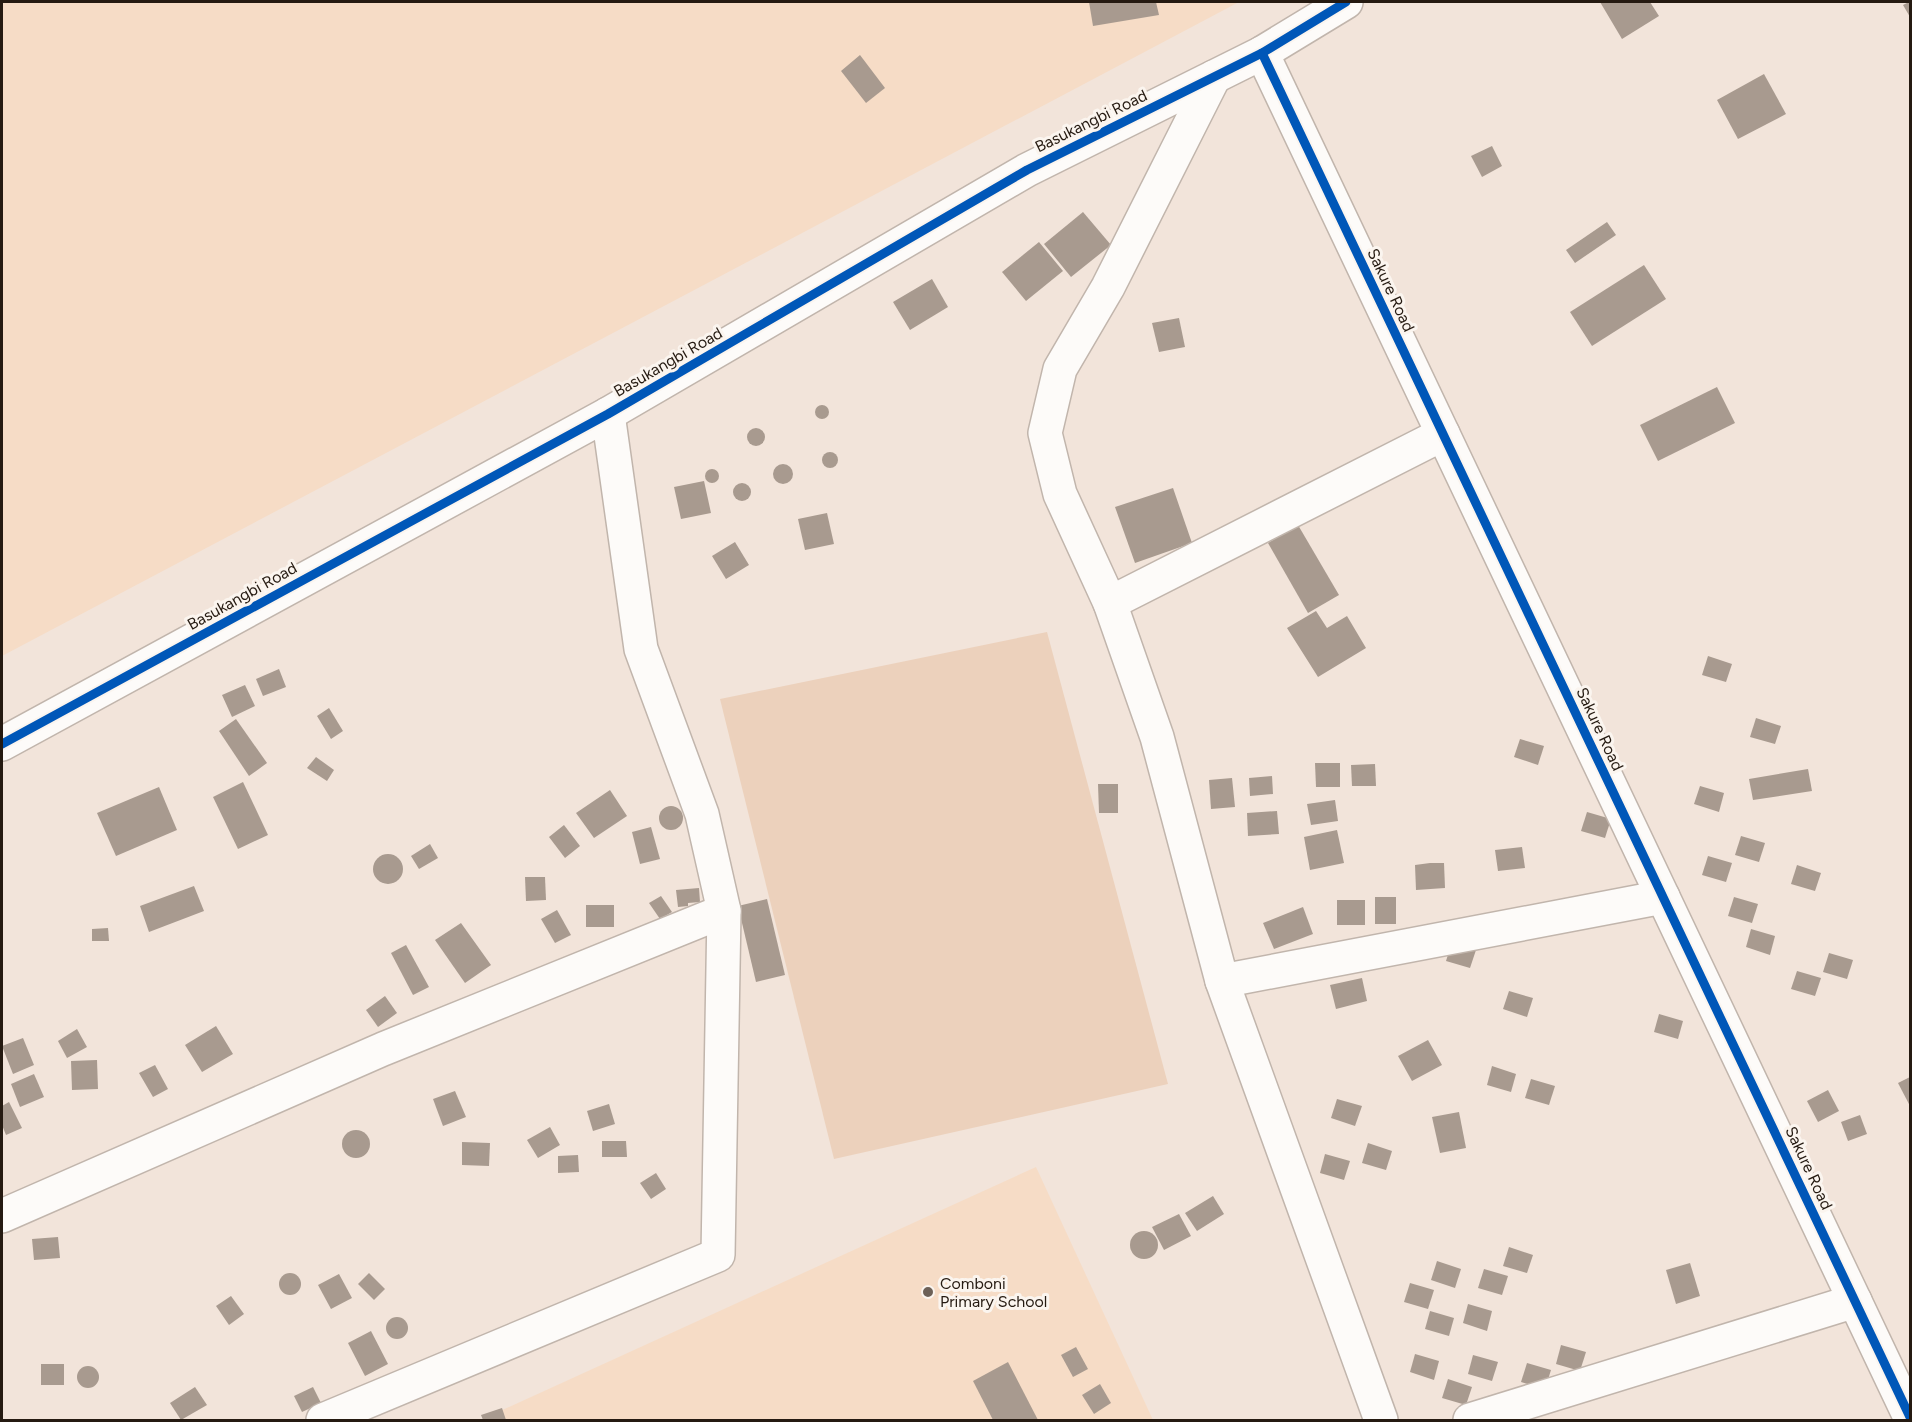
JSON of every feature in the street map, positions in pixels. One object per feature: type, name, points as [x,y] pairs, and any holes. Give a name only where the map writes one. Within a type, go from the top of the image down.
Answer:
[{"type":"street","name":"Basukangbi Road","points":[[2,744],[608,414],[1027,170],[1262,53],[1346,2]]},
{"type":"street","name":"Sakure Road","points":[[1262,53],[1911,1417]]},
{"type":"street","points":[[1214,77],[1108,286],[1060,369],[1044,433],[1060,494],[1110,603],[1157,737],[1222,981],[1382,1420]]},
{"type":"street","points":[[323,1420],[718,1255],[724,911],[702,814],[641,649],[608,414]]},
{"type":"street","points":[[1110,603],[1443,434]]},
{"type":"street","points":[[1222,981],[1663,897]]},
{"type":"street","points":[[2,1216],[383,1049],[724,911]]},
{"type":"street","points":[[1490,1418],[1855,1301]]},
{"type":"shaded area","points":[[2,2],[1239,2],[2,656]]},
{"type":"shaded area","points":[[1047,632],[1168,1084],[834,1159],[720,699]]},
{"type":"shaded area","name":"Comboni Primary School","points":[[1036,1167],[1153,1420],[489,1420],[487,1417]]},
{"type":"building","points":[[1089,2],[1156,2],[1159,15],[1093,26]]},
{"type":"building","points":[[1600,2],[1650,2],[1659,16],[1622,39]]},
{"type":"building","points":[[1910,2],[1910,17],[1903,5]]},
{"type":"building","points":[[860,55],[885,88],[866,103],[841,71]]},
{"type":"building","points":[[1764,74],[1786,114],[1738,139],[1717,100]]},
{"type":"building","points":[[1492,146],[1502,166],[1482,177],[1471,156]]},
{"type":"building","points":[[1083,212],[1111,245],[1071,277],[1044,244]]},
{"type":"building","points":[[1607,222],[1616,235],[1575,263],[1566,250]]},
{"type":"building","points":[[1039,242],[1063,271],[1026,301],[1002,272]]},
{"type":"building","points":[[1644,265],[1666,299],[1592,346],[1570,312]]},
{"type":"building","points":[[932,279],[948,307],[910,330],[893,302]]},
{"type":"building","points":[[1179,318],[1185,347],[1159,352],[1152,323]]},
{"type":"building","points":[[1717,387],[1735,423],[1658,461],[1640,425]]},
{"type":"building","points":[[822,405],[827,407],[829,412],[827,417],[822,419],[817,417],[815,412],[817,407]]},
{"type":"building","points":[[756,428],[762,431],[765,437],[762,443],[756,446],[750,443],[747,437],[750,431]]},
{"type":"building","points":[[830,452],[836,454],[838,460],[836,466],[830,468],[824,466],[822,460],[824,454]]},
{"type":"building","points":[[783,464],[790,467],[793,474],[790,481],[783,484],[776,481],[773,474],[776,467]]},
{"type":"building","points":[[712,469],[717,471],[719,476],[717,481],[712,483],[707,481],[705,476],[707,471]]},
{"type":"building","points":[[704,481],[711,513],[681,519],[674,487]]},
{"type":"building","points":[[738,483],[746,483],[751,488],[749,499],[738,501],[733,496],[733,488]]},
{"type":"building","points":[[1173,488],[1192,543],[1135,563],[1115,507]]},
{"type":"building","points":[[827,513],[834,544],[805,550],[798,519]]},
{"type":"building","points":[[1298,525],[1339,595],[1308,613],[1268,543]]},
{"type":"building","points":[[735,542],[749,565],[726,579],[712,556]]},
{"type":"building","points":[[1316,611],[1327,628],[1347,616],[1366,648],[1318,677],[1287,628]]},
{"type":"building","points":[[1708,656],[1732,664],[1726,682],[1702,675]]},
{"type":"building","points":[[279,669],[286,687],[263,696],[256,679]]},
{"type":"building","points":[[245,685],[255,706],[232,717],[222,695]]},
{"type":"building","points":[[329,708],[343,731],[331,739],[317,716]]},
{"type":"building","points":[[1756,718],[1781,726],[1775,744],[1750,737]]},
{"type":"building","points":[[236,719],[267,763],[249,776],[219,731]]},
{"type":"building","points":[[1520,739],[1544,746],[1538,765],[1514,757]]},
{"type":"building","points":[[316,757],[334,770],[327,781],[307,768]]},
{"type":"building","points":[[1315,763],[1340,763],[1340,787],[1316,787]]},
{"type":"building","points":[[1375,764],[1376,786],[1352,786],[1351,765]]},
{"type":"building","points":[[1808,769],[1812,791],[1753,800],[1749,779]]},
{"type":"building","points":[[1272,776],[1273,794],[1250,796],[1249,778]]},
{"type":"building","points":[[1232,778],[1235,807],[1211,809],[1209,780]]},
{"type":"building","points":[[243,782],[268,835],[238,849],[213,797]]},
{"type":"building","points":[[1098,784],[1118,784],[1118,813],[1099,813]]},
{"type":"building","points":[[1700,786],[1724,793],[1719,812],[1694,804]]},
{"type":"building","points":[[159,787],[177,830],[116,856],[97,813]]},
{"type":"building","points":[[610,790],[627,816],[594,838],[576,813]]},
{"type":"building","points":[[1335,800],[1338,821],[1311,825],[1307,804]]},
{"type":"building","points":[[671,806],[676,807],[682,813],[682,823],[676,829],[671,830],[666,829],[660,823],[659,818],[660,813],[666,807]]},
{"type":"building","points":[[1277,811],[1279,834],[1248,836],[1247,813]]},
{"type":"building","points":[[1587,812],[1611,819],[1605,838],[1581,831]]},
{"type":"building","points":[[564,825],[580,846],[565,858],[549,837]]},
{"type":"building","points":[[651,827],[660,859],[640,864],[632,832]]},
{"type":"building","points":[[1337,830],[1344,863],[1310,870],[1304,837]]},
{"type":"building","points":[[1741,836],[1765,843],[1759,862],[1735,855]]},
{"type":"building","points":[[430,844],[438,858],[419,869],[411,856]]},
{"type":"building","points":[[1522,847],[1525,868],[1498,871],[1495,850]]},
{"type":"building","points":[[388,854],[398,859],[403,869],[398,879],[388,884],[378,879],[373,869],[378,859]]},
{"type":"building","points":[[1708,856],[1732,863],[1726,882],[1702,875]]},
{"type":"building","points":[[1444,863],[1445,888],[1416,890],[1415,865]]},
{"type":"building","points":[[1797,865],[1821,873],[1815,891],[1791,884]]},
{"type":"building","points":[[525,877],[545,877],[546,900],[526,901]]},
{"type":"building","points":[[194,886],[204,911],[149,932],[140,906]]},
{"type":"building","points":[[699,888],[700,902],[678,907],[676,890]]},
{"type":"building","points":[[661,896],[672,912],[660,919],[649,903]]},
{"type":"building","points":[[1375,897],[1396,897],[1396,924],[1375,924]]},
{"type":"building","points":[[1734,897],[1758,904],[1752,923],[1728,916]]},
{"type":"building","points":[[767,899],[785,975],[756,982],[738,906]]},
{"type":"building","points":[[1337,900],[1365,900],[1365,925],[1337,925]]},
{"type":"building","points":[[586,905],[614,905],[614,927],[586,927]]},
{"type":"building","points":[[1303,907],[1313,934],[1274,949],[1263,923]]},
{"type":"building","points":[[557,910],[571,935],[555,943],[541,919]]},
{"type":"building","points":[[461,923],[491,965],[465,983],[435,940]]},
{"type":"building","points":[[108,928],[109,941],[92,941],[92,929]]},
{"type":"building","points":[[1751,929],[1775,936],[1770,955],[1746,947]]},
{"type":"building","points":[[1452,942],[1476,950],[1470,968],[1446,961]]},
{"type":"building","points":[[406,945],[429,987],[413,995],[391,953]]},
{"type":"building","points":[[1829,953],[1853,960],[1847,979],[1823,972]]},
{"type":"building","points":[[1797,971],[1821,978],[1815,996],[1791,989]]},
{"type":"building","points":[[1362,978],[1367,1001],[1336,1009],[1330,985]]},
{"type":"building","points":[[1509,991],[1533,998],[1527,1017],[1503,1009]]},
{"type":"building","points":[[385,996],[397,1013],[378,1027],[366,1010]]},
{"type":"building","points":[[1659,1014],[1683,1021],[1678,1039],[1654,1032]]},
{"type":"building","points":[[216,1026],[233,1054],[202,1072],[185,1045]]},
{"type":"building","points":[[77,1029],[87,1047],[67,1058],[58,1041]]},
{"type":"building","points":[[23,1038],[34,1065],[13,1074],[2,1046]]},
{"type":"building","points":[[1428,1040],[1442,1065],[1412,1081],[1398,1056]]},
{"type":"building","points":[[97,1060],[98,1089],[72,1090],[71,1061]]},
{"type":"building","points":[[155,1065],[168,1089],[153,1097],[139,1073]]},
{"type":"building","points":[[1492,1066],[1516,1074],[1511,1092],[1487,1085]]},
{"type":"building","points":[[34,1074],[44,1097],[20,1107],[11,1084]]},
{"type":"building","points":[[1910,1077],[1910,1106],[1898,1083]]},
{"type":"building","points":[[1531,1079],[1555,1086],[1549,1105],[1525,1098]]},
{"type":"building","points":[[1828,1090],[1839,1111],[1818,1122],[1807,1101]]},
{"type":"building","points":[[455,1091],[466,1117],[443,1126],[433,1099]]},
{"type":"building","points":[[1337,1099],[1362,1106],[1355,1126],[1331,1118]]},
{"type":"building","points":[[9,1102],[22,1128],[6,1135],[2,1125],[2,1106]]},
{"type":"building","points":[[609,1104],[615,1124],[593,1131],[587,1111]]},
{"type":"building","points":[[1459,1112],[1466,1148],[1440,1153],[1432,1117]]},
{"type":"building","points":[[1860,1115],[1867,1134],[1848,1141],[1841,1122]]},
{"type":"building","points":[[550,1127],[560,1145],[538,1158],[527,1140]]},
{"type":"building","points":[[356,1130],[366,1134],[370,1144],[366,1154],[356,1158],[346,1154],[342,1144],[346,1134]]},
{"type":"building","points":[[602,1141],[626,1141],[627,1157],[602,1157]]},
{"type":"building","points":[[462,1142],[490,1143],[489,1166],[462,1165]]},
{"type":"building","points":[[1368,1143],[1392,1151],[1386,1170],[1362,1163]]},
{"type":"building","points":[[1325,1154],[1350,1161],[1344,1180],[1320,1173]]},
{"type":"building","points":[[578,1155],[579,1172],[558,1173],[558,1156]]},
{"type":"building","points":[[656,1173],[666,1189],[651,1199],[640,1183]]},
{"type":"building","points":[[1213,1196],[1224,1214],[1197,1231],[1185,1213]]},
{"type":"building","points":[[1179,1214],[1191,1236],[1164,1250],[1152,1227]]},
{"type":"building","points":[[1144,1231],[1154,1235],[1158,1245],[1154,1255],[1144,1259],[1134,1255],[1130,1245],[1134,1235]]},
{"type":"building","points":[[58,1237],[60,1258],[34,1260],[32,1239]]},
{"type":"building","points":[[1509,1247],[1533,1255],[1527,1273],[1503,1266]]},
{"type":"building","points":[[1437,1261],[1461,1269],[1455,1288],[1431,1280]]},
{"type":"building","points":[[1690,1263],[1700,1296],[1676,1304],[1666,1270]]},
{"type":"building","points":[[1484,1269],[1508,1276],[1502,1295],[1478,1288]]},
{"type":"building","points":[[290,1273],[298,1276],[301,1284],[298,1292],[290,1295],[282,1292],[279,1284],[282,1276]]},
{"type":"building","points":[[369,1273],[385,1289],[374,1300],[358,1284]]},
{"type":"building","points":[[339,1274],[352,1298],[331,1309],[318,1285]]},
{"type":"building","points":[[1410,1283],[1434,1290],[1428,1309],[1404,1302]]},
{"type":"building","points":[[231,1296],[244,1314],[229,1325],[216,1306]]},
{"type":"building","points":[[1468,1304],[1492,1311],[1487,1331],[1463,1323]]},
{"type":"building","points":[[1430,1311],[1454,1318],[1449,1336],[1425,1329]]},
{"type":"building","points":[[393,1317],[401,1317],[408,1324],[408,1332],[401,1339],[393,1339],[386,1332],[386,1324]]},
{"type":"building","points":[[371,1331],[388,1364],[365,1376],[348,1343]]},
{"type":"building","points":[[1561,1345],[1586,1352],[1580,1371],[1556,1364]]},
{"type":"building","points":[[1076,1347],[1088,1369],[1073,1377],[1061,1355]]},
{"type":"building","points":[[1415,1354],[1439,1361],[1434,1380],[1410,1372]]},
{"type":"building","points":[[1473,1355],[1498,1362],[1492,1381],[1468,1374]]},
{"type":"building","points":[[1008,1362],[1038,1420],[993,1420],[973,1381]]},
{"type":"building","points":[[1527,1363],[1551,1370],[1545,1389],[1521,1382]]},
{"type":"building","points":[[41,1364],[64,1364],[64,1385],[41,1385]]},
{"type":"building","points":[[88,1366],[96,1369],[99,1377],[96,1385],[88,1388],[80,1385],[77,1377],[80,1369]]},
{"type":"building","points":[[1448,1379],[1472,1387],[1466,1405],[1442,1398]]},
{"type":"building","points":[[1100,1384],[1111,1403],[1094,1414],[1082,1395]]},
{"type":"building","points":[[195,1387],[207,1405],[181,1420],[170,1403]]},
{"type":"building","points":[[313,1387],[321,1403],[302,1412],[294,1396]]},
{"type":"building","points":[[502,1408],[506,1420],[483,1420],[481,1415]]},
{"type":"cycle path","points":[[2,744],[608,414],[1027,170],[1262,53],[1346,2]]},
{"type":"cycle path","points":[[1262,53],[1910,1417]]},
{"type":"place","name":"Comboni Primary School","points":[[928,1292]]}]
